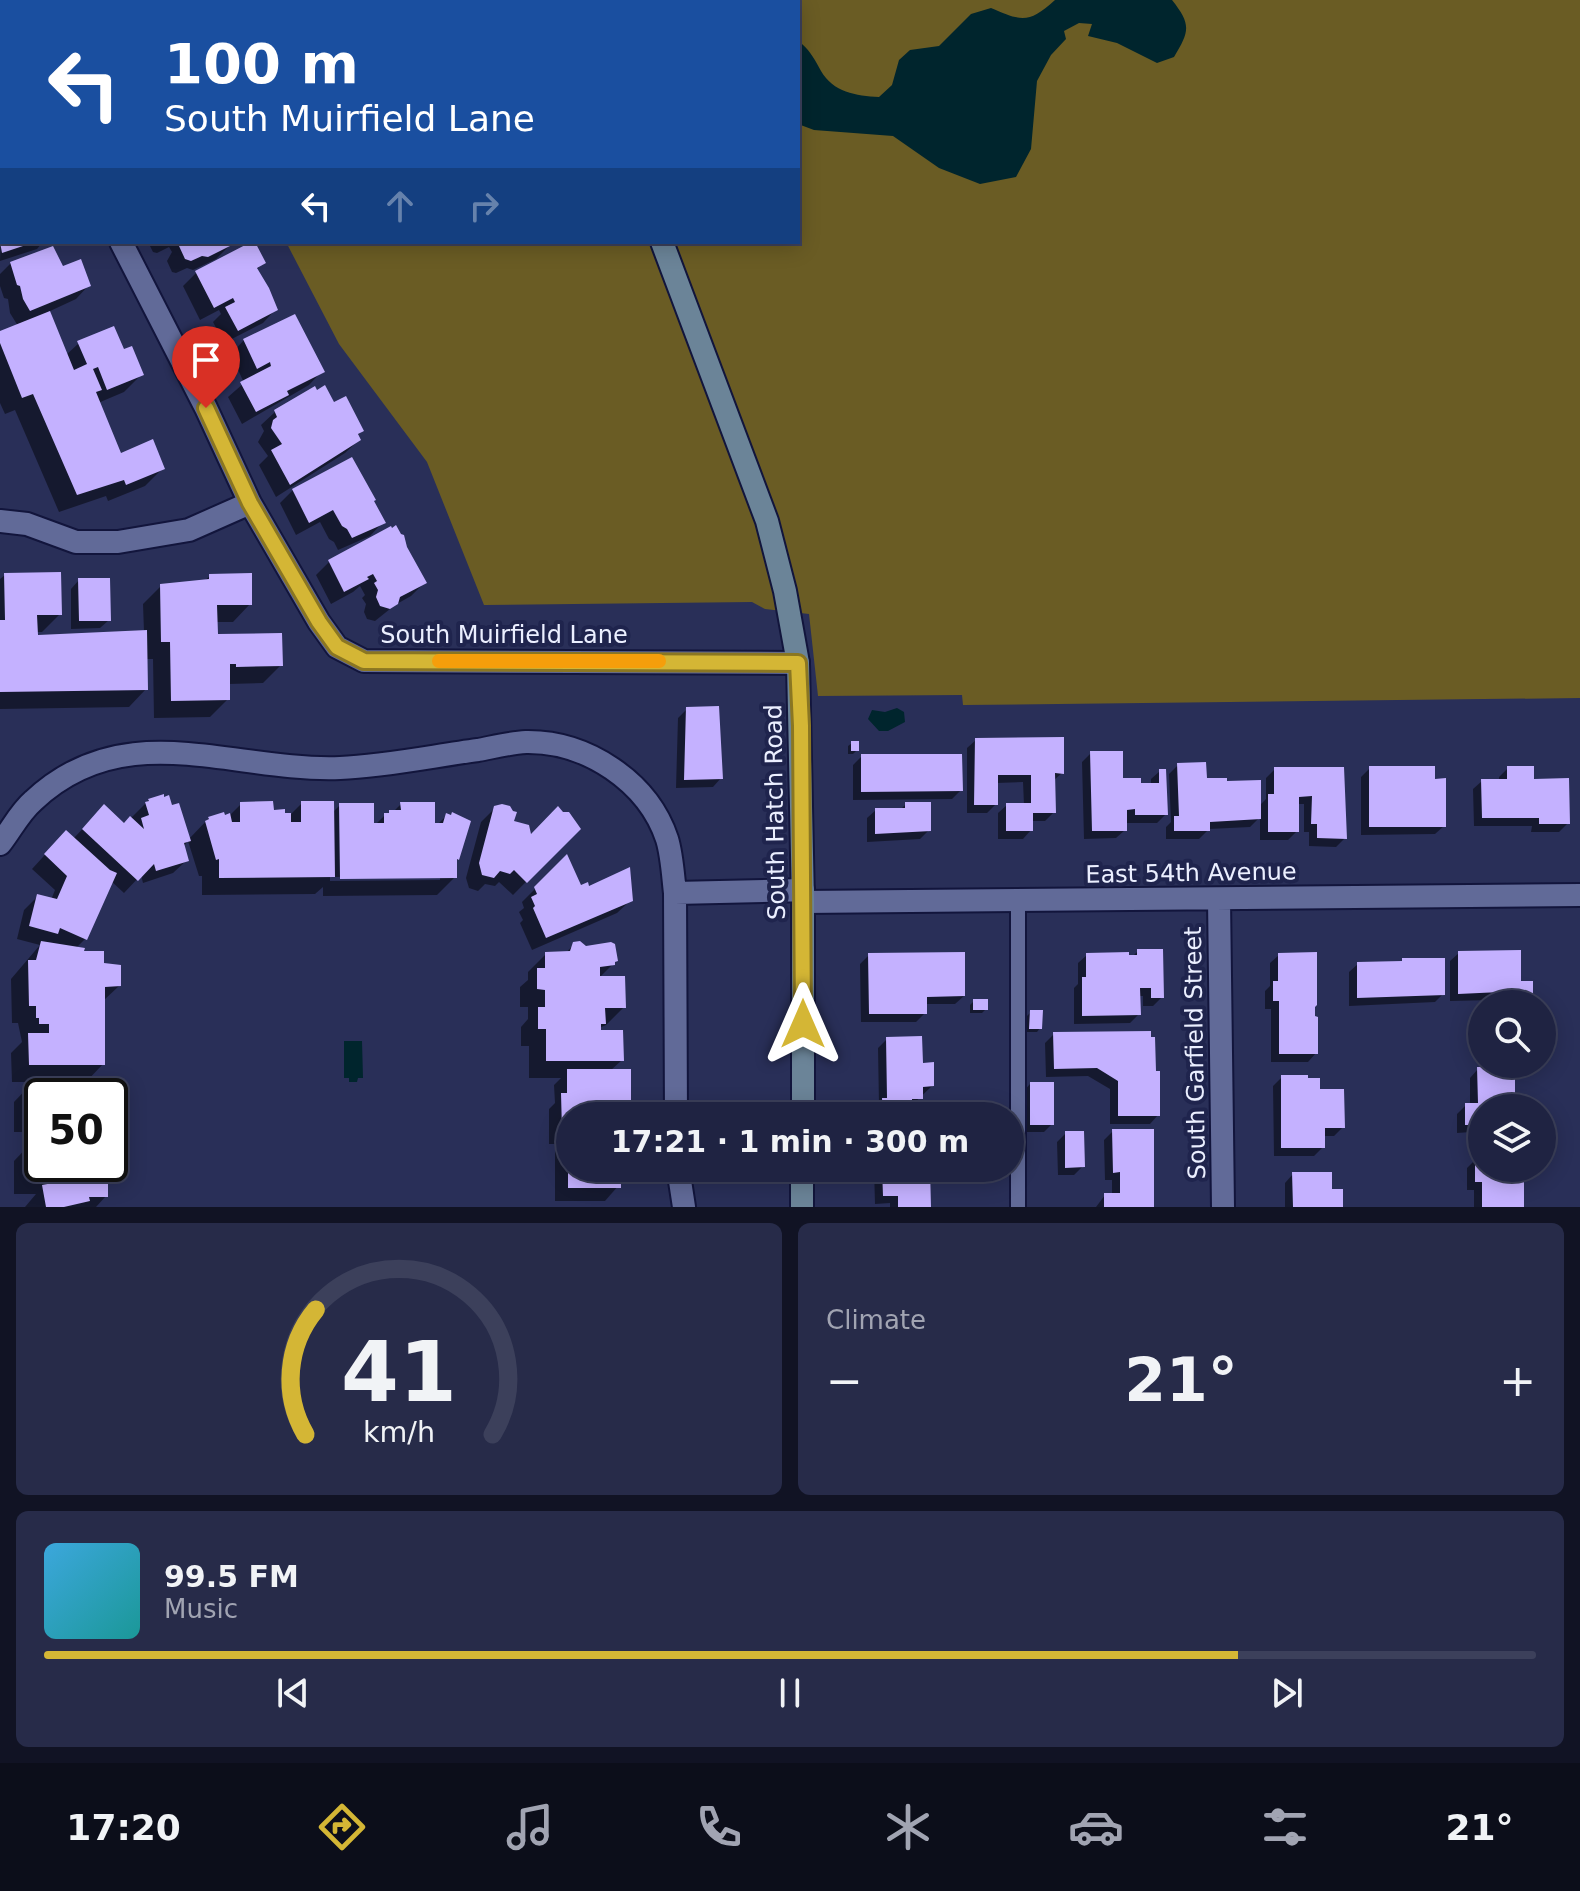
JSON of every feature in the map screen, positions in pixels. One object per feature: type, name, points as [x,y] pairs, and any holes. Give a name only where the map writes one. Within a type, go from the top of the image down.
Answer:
[{"type":"main road","name":"South Hatch Road","points":[[663,244],[767,521],[785,591],[798,663],[803,1102]]},
{"type":"main road","points":[[802,1182],[802,1207]]},
{"type":"street","name":"South Muirfield Lane","points":[[122,244],[206,408],[250,503],[319,622],[337,647],[364,661],[798,663]]},
{"type":"street","points":[[0,521],[27,524],[76,542],[118,542],[189,530],[250,503]]},
{"type":"street","points":[[0,844],[33,801],[80,767],[136,752],[189,753],[285,767],[340,768],[527,742],[565,748],[600,762],[630,780],[651,808],[667,840],[675,893],[676,1102]]},
{"type":"street","name":"East 54th Avenue","points":[[675,893],[1018,901],[1580,895]]},
{"type":"street","name":"South Garfield Street","points":[[1219,899],[1223,1207]]},
{"type":"street","points":[[680,1182],[684,1207]]},
{"type":"lane","points":[[1018,901],[1018,1207]]},
{"type":"shaded area","points":[[800,0],[1580,0],[1580,698],[963,705],[962,695],[818,696],[809,614],[765,609],[752,602],[484,605],[427,462],[339,344],[287,244],[800,244]]},
{"type":"shaded area","points":[[1055,0],[1172,0],[1183,15],[1186,28],[1174,57],[1157,63],[1117,43],[1088,36],[1092,24],[1079,23],[1064,31],[1066,39],[1051,55],[1037,81],[1031,149],[1016,177],[980,184],[939,168],[893,136],[814,130],[800,125],[800,44],[813,56],[832,84],[854,94],[879,97],[892,85],[899,60],[910,50],[939,46],[971,14],[991,8],[1018,18],[1039,13]]},
{"type":"shaded area","points":[[897,708],[904,712],[905,722],[888,731],[879,731],[868,719],[872,710],[885,712]]},
{"type":"shaded area","points":[[344,1041],[362,1041],[363,1078],[358,1078],[357,1082],[344,1078]]},
{"type":"building","points":[[0,244],[29,244],[2,253]]},
{"type":"building","points":[[234,244],[208,257],[191,261],[185,259],[179,246]]},
{"type":"building","points":[[247,244],[256,244],[266,263],[257,268],[278,310],[238,331],[225,307],[235,302],[233,298],[214,308],[195,271]]},
{"type":"building","points":[[53,246],[63,266],[81,259],[91,286],[30,311],[10,262]]},
{"type":"building","points":[[50,311],[74,370],[87,364],[77,341],[114,326],[124,349],[132,346],[144,375],[107,390],[98,367],[93,369],[102,390],[96,392],[121,453],[153,439],[165,469],[126,485],[124,480],[77,495],[33,394],[22,398],[0,343],[0,331]]},
{"type":"building","points":[[295,314],[325,372],[287,391],[289,395],[256,412],[240,382],[271,366],[270,362],[257,369],[243,339]]},
{"type":"building","points":[[325,385],[334,402],[346,396],[364,431],[358,434],[361,440],[290,485],[271,450],[282,444],[271,428],[277,417],[274,410],[315,386],[317,390]]},
{"type":"building","points":[[352,457],[386,523],[352,538],[333,510],[309,523],[292,489]]},
{"type":"building","points":[[396,525],[427,583],[400,597],[398,604],[390,609],[380,606],[374,583],[377,581],[373,574],[344,592],[328,560]]},
{"type":"building","points":[[61,572],[62,615],[37,615],[38,635],[147,630],[148,690],[0,692],[0,620],[5,620],[4,573]]},
{"type":"building","points":[[252,573],[252,605],[217,605],[218,634],[282,633],[283,666],[236,667],[236,664],[230,664],[230,700],[171,701],[170,642],[161,642],[160,584],[209,579],[209,574]]},
{"type":"building","points":[[78,578],[110,578],[111,621],[79,621]]},
{"type":"building","points":[[719,706],[723,779],[684,780],[686,707]]},
{"type":"building","points":[[1064,737],[1064,774],[1055,773],[1056,813],[1033,813],[1033,831],[1006,831],[1006,803],[1031,803],[1031,775],[998,775],[998,805],[974,805],[975,738]]},
{"type":"building","points":[[851,741],[859,741],[859,751],[851,751]]},
{"type":"building","points":[[1090,751],[1123,751],[1123,778],[1141,778],[1141,783],[1159,783],[1159,769],[1166,769],[1168,815],[1135,815],[1135,809],[1127,810],[1127,831],[1092,831]]},
{"type":"building","points":[[861,754],[962,754],[963,791],[861,792]]},
{"type":"building","points":[[1206,762],[1207,778],[1261,780],[1261,819],[1210,822],[1210,831],[1174,831],[1174,816],[1179,816],[1177,763]]},
{"type":"building","points":[[1369,766],[1435,766],[1435,779],[1446,778],[1446,827],[1369,827]]},
{"type":"building","points":[[1507,766],[1534,766],[1534,779],[1569,778],[1570,824],[1539,824],[1539,818],[1482,818],[1481,779],[1507,779]]},
{"type":"building","points":[[1274,767],[1344,767],[1347,839],[1317,838],[1317,824],[1311,824],[1312,796],[1299,797],[1299,832],[1268,832],[1268,794],[1274,794]]},
{"type":"building","points":[[164,794],[164,797],[169,795],[172,805],[179,803],[191,841],[184,843],[189,861],[156,871],[154,864],[138,881],[82,829],[104,804],[124,823],[130,816],[144,829],[141,818],[149,815],[145,802]]},
{"type":"building","points":[[273,801],[274,810],[285,809],[285,813],[291,813],[291,822],[301,822],[301,801],[334,801],[335,877],[219,878],[219,859],[216,860],[205,821],[224,812],[225,815],[230,813],[232,822],[240,822],[240,802]]},
{"type":"building","points":[[400,802],[435,802],[435,823],[443,823],[446,813],[451,815],[452,812],[471,821],[457,859],[457,878],[340,879],[339,803],[374,803],[374,823],[384,823],[384,813],[401,810]]},
{"type":"building","points":[[905,802],[931,802],[931,831],[875,834],[875,808],[905,808]]},
{"type":"building","points":[[502,804],[517,812],[514,821],[529,825],[531,834],[558,806],[563,812],[569,812],[581,829],[527,883],[514,870],[510,874],[500,871],[494,878],[482,875],[479,863],[494,806]]},
{"type":"building","points":[[66,830],[117,873],[87,940],[60,928],[58,934],[29,926],[37,894],[57,899],[67,876],[44,854]]},
{"type":"building","points":[[567,854],[581,885],[588,882],[589,886],[630,867],[633,901],[546,938],[531,897],[537,894],[534,887]]},
{"type":"building","points":[[41,941],[85,948],[84,951],[104,951],[104,963],[121,965],[121,986],[105,987],[105,1065],[29,1065],[28,1033],[49,1033],[49,1024],[39,1024],[39,1018],[36,1018],[36,1006],[29,1006],[28,960],[36,960]]},
{"type":"building","points":[[580,941],[586,946],[615,944],[618,961],[615,965],[600,967],[600,976],[625,976],[626,1008],[605,1008],[606,1024],[601,1024],[601,1030],[623,1030],[624,1061],[546,1061],[546,1029],[538,1029],[538,1007],[545,1007],[545,990],[537,989],[537,968],[545,968],[545,952],[570,951],[573,942]]},
{"type":"building","points":[[1137,949],[1163,949],[1164,998],[1151,998],[1151,988],[1140,988],[1141,1015],[1082,1016],[1082,977],[1086,977],[1086,953],[1129,952],[1129,955],[1137,955]]},
{"type":"building","points":[[1521,950],[1521,981],[1533,981],[1533,990],[1468,990],[1468,994],[1458,994],[1458,951]]},
{"type":"building","points":[[965,952],[965,996],[927,997],[927,1014],[869,1014],[868,953]]},
{"type":"building","points":[[1317,952],[1315,1016],[1318,1017],[1318,1054],[1279,1054],[1279,1001],[1273,1001],[1273,981],[1278,981],[1278,953]]},
{"type":"building","points":[[1402,958],[1445,958],[1445,995],[1357,998],[1357,962],[1402,961]]},
{"type":"building","points":[[973,999],[988,999],[988,1010],[973,1010]]},
{"type":"building","points":[[1030,1010],[1043,1010],[1042,1029],[1029,1029]]},
{"type":"building","points":[[1151,1031],[1151,1037],[1155,1037],[1156,1071],[1160,1071],[1160,1116],[1118,1116],[1118,1081],[1097,1068],[1054,1069],[1053,1032]]},
{"type":"building","points":[[922,1036],[923,1063],[934,1062],[934,1086],[923,1087],[923,1099],[882,1102],[882,1098],[887,1098],[886,1037]]},
{"type":"building","points":[[567,1069],[631,1069],[631,1100],[561,1102],[561,1093],[567,1093]]},
{"type":"building","points":[[1281,1075],[1308,1075],[1308,1078],[1320,1078],[1320,1089],[1344,1089],[1345,1128],[1325,1128],[1325,1148],[1281,1148]]},
{"type":"building","points":[[1477,1078],[1515,1078],[1515,1094],[1478,1094]]},
{"type":"building","points":[[1030,1082],[1054,1082],[1054,1125],[1030,1125]]},
{"type":"building","points":[[1465,1103],[1468,1103],[1468,1125],[1465,1125]]},
{"type":"building","points":[[1112,1129],[1154,1129],[1154,1207],[1104,1207],[1104,1193],[1120,1193],[1120,1172],[1113,1173]]},
{"type":"building","points":[[1065,1131],[1084,1131],[1085,1167],[1065,1168]]},
{"type":"building","points":[[1292,1172],[1332,1172],[1332,1189],[1343,1189],[1343,1207],[1293,1207]]},
{"type":"building","points":[[108,1182],[108,1197],[89,1197],[90,1201],[64,1207],[46,1207],[42,1185]]},
{"type":"building","points":[[568,1182],[623,1182],[621,1188],[568,1188]]},
{"type":"building","points":[[882,1182],[930,1182],[931,1207],[898,1207],[898,1196],[883,1196]]},
{"type":"building","points":[[1482,1182],[1524,1182],[1524,1207],[1482,1207]]},
{"type":"slow traffic","points":[[439,661],[659,661]]},
{"type":"route","points":[[206,408],[250,503],[319,622],[337,647],[364,661],[798,663],[803,1024]]}]
